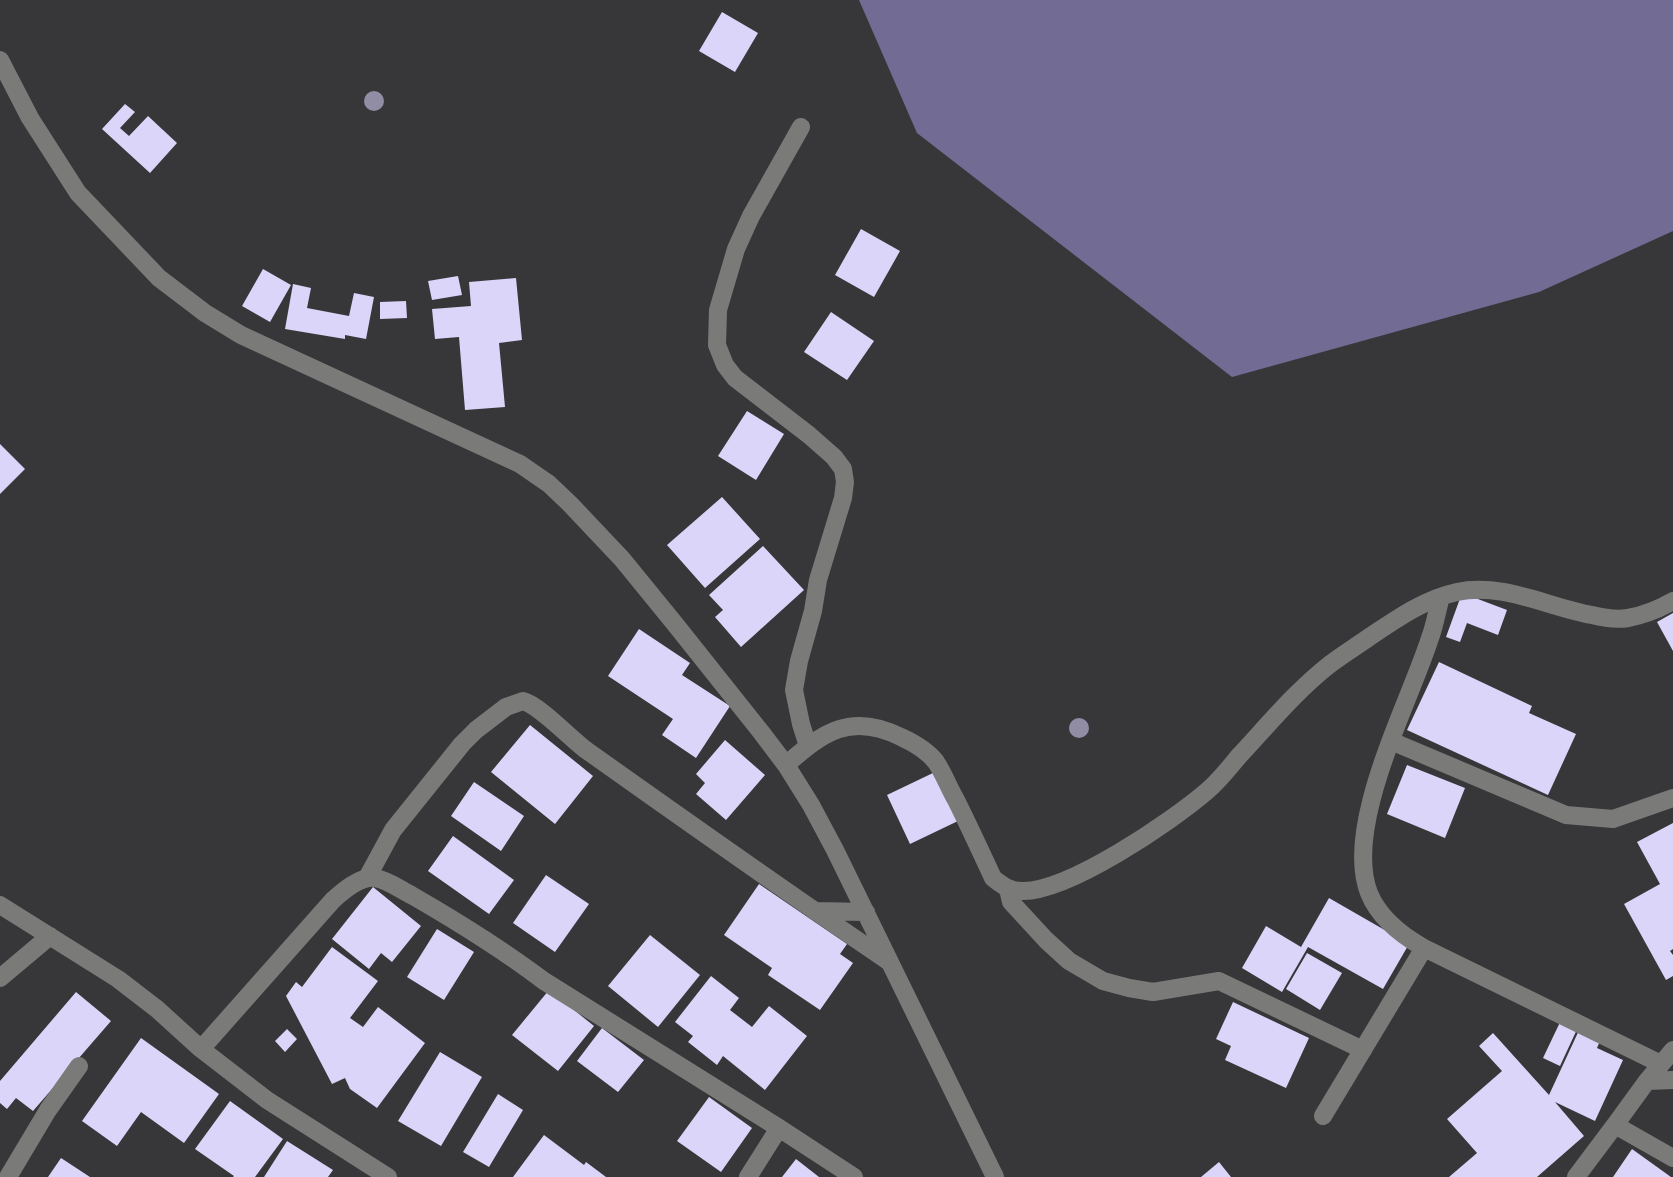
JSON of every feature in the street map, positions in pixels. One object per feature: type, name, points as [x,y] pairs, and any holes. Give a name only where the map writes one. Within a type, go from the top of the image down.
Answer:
[{"type":"street","points":[[3,69],[30,118],[78,193],[159,278],[205,313],[241,335],[520,464],[548,484],[622,559],[786,765],[811,805],[995,1177]]},
{"type":"street","points":[[801,127],[751,216],[736,249],[718,310],[717,345],[725,365],[735,378],[809,435],[834,457],[843,469],[843,498],[818,580],[794,690],[808,746]]},
{"type":"street","points":[[786,765],[808,746],[832,731],[853,725],[891,732],[919,746],[940,769],[993,878],[1008,889],[1038,889],[1104,862],[1158,828],[1208,790],[1273,719],[1330,664],[1398,617],[1421,605],[1458,591],[1481,590],[1506,592],[1568,610],[1608,618],[1627,618],[1646,614],[1673,601]]},
{"type":"street","points":[[1441,597],[1430,638],[1374,793],[1362,854],[1369,892],[1376,907],[1400,934],[1424,948],[1667,1057],[1576,1177]]},
{"type":"street","points":[[367,878],[393,830],[462,744],[506,708],[523,701],[530,702],[585,749],[891,963]]},
{"type":"street","points":[[1391,741],[1566,815],[1614,819],[1673,798]]},
{"type":"street","points":[[201,1049],[333,900],[346,889],[367,878],[376,878],[430,906],[514,958],[544,981],[854,1177]]},
{"type":"street","points":[[1008,889],[1011,902],[1046,940],[1069,961],[1102,981],[1153,992],[1219,981],[1363,1050]]},
{"type":"street","points":[[0,905],[118,979],[267,1100],[388,1177]]},
{"type":"street","points":[[814,911],[866,912]]},
{"type":"street","points":[[0,978],[50,936]]},
{"type":"street","points":[[1323,1116],[1424,948]]},
{"type":"street","points":[[8,1177],[48,1110],[79,1066]]},
{"type":"street","points":[[1647,1081],[1673,1080]]},
{"type":"street","points":[[1615,1125],[1673,1158]]},
{"type":"street","points":[[748,1177],[779,1128]]},
{"type":"shaded area","points":[[859,0],[1673,0],[1673,231],[1539,292],[1232,377],[917,133]]},
{"type":"building","points":[[722,12],[758,33],[735,72],[699,51]]},
{"type":"building","points":[[125,104],[135,112],[120,128],[129,136],[148,116],[177,143],[150,173],[102,129]]},
{"type":"building","points":[[861,229],[900,251],[874,297],[835,275]]},
{"type":"building","points":[[263,269],[291,285],[270,322],[242,306]]},
{"type":"building","points":[[458,276],[462,295],[432,300],[428,281]]},
{"type":"building","points":[[516,278],[522,340],[499,343],[505,407],[465,410],[459,337],[435,339],[432,309],[471,306],[469,282]]},
{"type":"building","points":[[293,284],[311,288],[307,308],[349,316],[354,293],[374,297],[366,339],[345,335],[345,339],[285,329]]},
{"type":"building","points":[[406,301],[407,318],[380,319],[380,302]]},
{"type":"building","points":[[831,312],[874,341],[847,380],[804,352]]},
{"type":"building","points":[[747,411],[784,434],[756,480],[718,456]]},
{"type":"building","points":[[0,444],[25,469],[0,494]]},
{"type":"building","points":[[722,497],[760,539],[705,588],[667,545]]},
{"type":"building","points":[[763,546],[804,590],[741,647],[715,617],[723,610],[709,595]]},
{"type":"building","points":[[1462,593],[1507,610],[1498,635],[1467,623],[1460,642],[1446,637]]},
{"type":"building","points":[[1673,613],[1673,651],[1657,622]]},
{"type":"building","points":[[639,629],[690,663],[682,675],[730,706],[696,758],[662,735],[673,719],[608,676]]},
{"type":"building","points":[[1439,662],[1532,706],[1529,713],[1576,734],[1548,795],[1407,730]]},
{"type":"building","points":[[530,725],[593,776],[555,824],[491,772]]},
{"type":"building","points":[[725,740],[765,775],[726,820],[696,794],[705,783],[696,774]]},
{"type":"building","points":[[1407,765],[1465,788],[1445,838],[1387,814]]},
{"type":"building","points":[[935,772],[958,821],[910,844],[887,795]]},
{"type":"building","points":[[474,782],[524,816],[501,851],[451,816]]},
{"type":"building","points":[[1673,823],[1673,949],[1670,951],[1673,955],[1673,976],[1666,980],[1624,904],[1660,884],[1637,842]]},
{"type":"building","points":[[453,836],[514,880],[489,914],[428,871]]},
{"type":"building","points":[[546,875],[589,904],[555,952],[513,923]]},
{"type":"building","points":[[759,884],[847,944],[840,954],[853,963],[820,1010],[768,975],[772,968],[724,935]]},
{"type":"building","points":[[373,887],[421,926],[392,962],[381,953],[369,969],[332,939]]},
{"type":"building","points":[[1329,898],[1409,944],[1383,989],[1308,947],[1282,992],[1242,968],[1266,926],[1301,947]]},
{"type":"building","points":[[437,929],[474,952],[444,1000],[407,977]]},
{"type":"building","points":[[650,935],[700,975],[658,1027],[608,986]]},
{"type":"building","points":[[332,947],[378,981],[350,1018],[363,1027],[378,1007],[425,1043],[377,1108],[350,1089],[345,1078],[332,1084],[286,996],[296,982],[302,987]]},
{"type":"building","points":[[1307,953],[1342,973],[1320,1010],[1286,989]]},
{"type":"building","points":[[711,976],[739,998],[730,1010],[752,1027],[769,1006],[807,1036],[765,1090],[723,1056],[717,1065],[688,1042],[693,1036],[675,1022]]},
{"type":"building","points":[[549,990],[594,1026],[558,1071],[512,1035]]},
{"type":"building","points":[[76,992],[111,1021],[33,1111],[16,1098],[7,1109],[0,1103],[0,1081]]},
{"type":"building","points":[[1233,1002],[1309,1038],[1286,1088],[1225,1060],[1231,1046],[1216,1039]]},
{"type":"building","points":[[1562,1018],[1579,1025],[1560,1066],[1543,1058]]},
{"type":"building","points":[[1581,1026],[1602,1036],[1597,1048],[1623,1060],[1595,1121],[1555,1102],[1584,1136],[1537,1177],[1449,1177],[1477,1153],[1447,1119],[1502,1071],[1479,1046],[1493,1033],[1549,1095]]},
{"type":"building","points":[[602,1028],[644,1060],[618,1092],[577,1061]]},
{"type":"building","points":[[287,1029],[297,1039],[285,1052],[275,1041]]},
{"type":"building","points":[[141,1038],[219,1094],[184,1143],[141,1112],[117,1146],[82,1121]]},
{"type":"building","points":[[440,1052],[482,1077],[441,1146],[398,1121]]},
{"type":"building","points":[[498,1094],[523,1110],[489,1167],[463,1152]]},
{"type":"building","points":[[709,1097],[752,1128],[721,1172],[677,1141]]},
{"type":"building","points":[[230,1101],[283,1139],[255,1177],[233,1177],[195,1149]]},
{"type":"building","points":[[544,1135],[584,1165],[586,1162],[606,1177],[513,1177]]},
{"type":"building","points":[[287,1141],[333,1170],[328,1177],[264,1177]]},
{"type":"building","points":[[1632,1149],[1671,1177],[1613,1177]]},
{"type":"building","points":[[61,1158],[90,1177],[48,1177]]},
{"type":"building","points":[[796,1159],[819,1177],[782,1177]]},
{"type":"building","points":[[1219,1162],[1231,1177],[1201,1177]]}]
